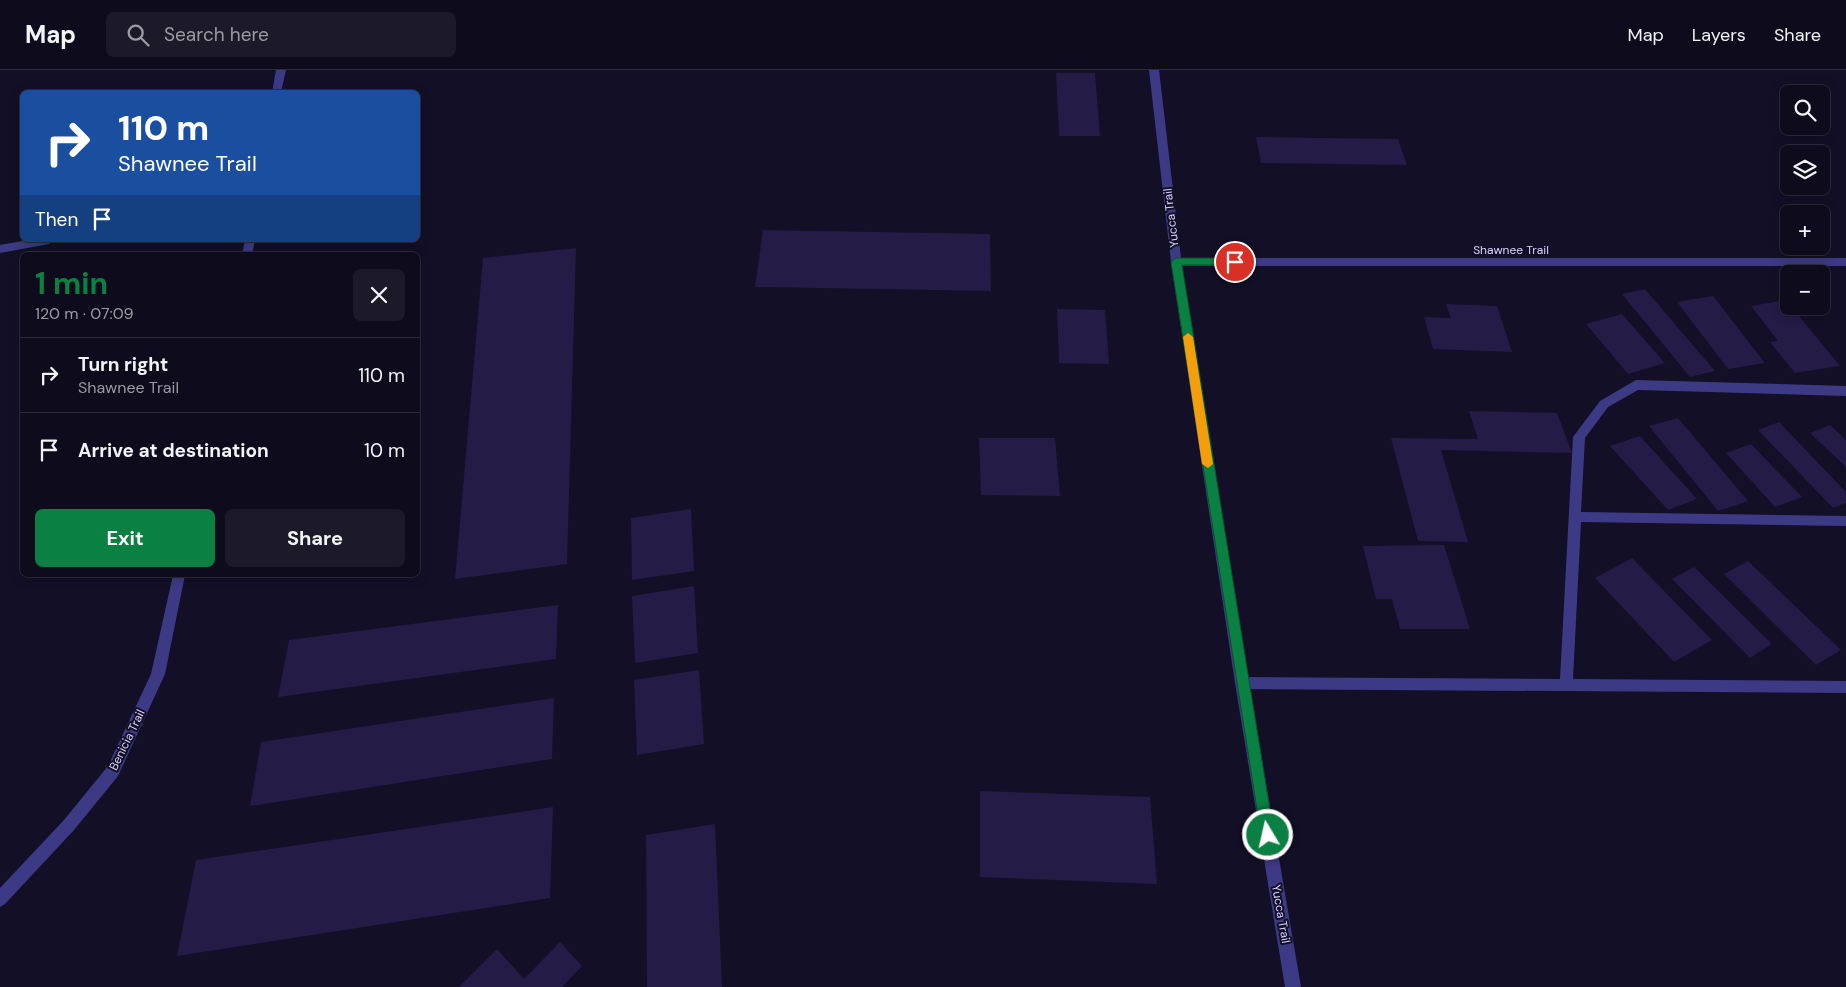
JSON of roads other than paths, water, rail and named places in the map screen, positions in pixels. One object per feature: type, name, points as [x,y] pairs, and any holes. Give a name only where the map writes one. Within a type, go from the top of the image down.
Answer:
[{"type":"street","points":[[277,90],[281,70]]},
{"type":"street","name":"Yucca Trail","points":[[1154,70],[1176,262],[1242,683],[1293,987]]},
{"type":"street","points":[[0,249],[38,242]]},
{"type":"street","name":"Shawnee Trail","points":[[1176,262],[1846,262]]},
{"type":"street","points":[[1566,685],[1579,437],[1604,404],[1636,385],[1846,391]]},
{"type":"street","points":[[1575,517],[1846,521]]},
{"type":"street","name":"Benicia Trail","points":[[0,899],[70,825],[113,771],[158,674],[179,577]]},
{"type":"street","points":[[1242,683],[1846,687]]}]
